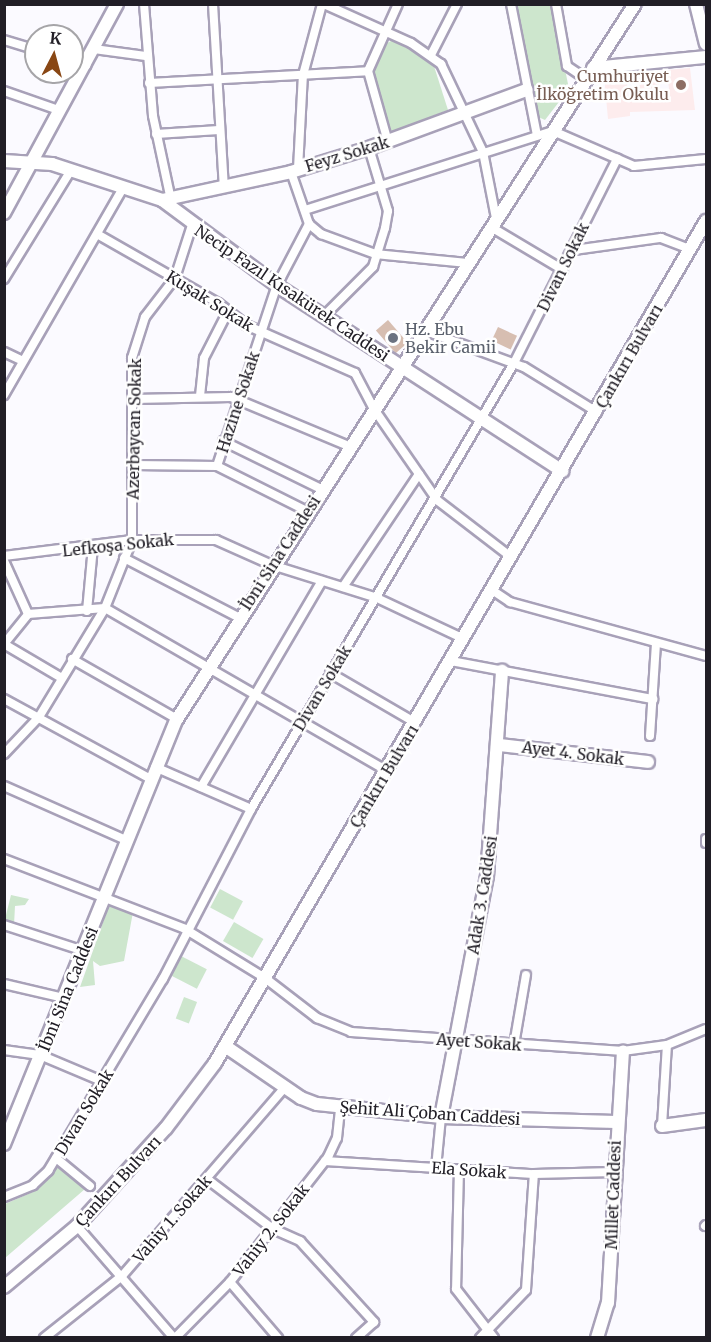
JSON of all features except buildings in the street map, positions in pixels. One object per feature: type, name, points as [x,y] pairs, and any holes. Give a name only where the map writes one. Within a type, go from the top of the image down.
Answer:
[{"type":"street","points":[[4,213],[117,4]]},
{"type":"street","points":[[144,4],[149,83],[167,200]]},
{"type":"street","points":[[213,4],[224,188]]},
{"type":"street","points":[[468,263],[375,254],[321,234],[309,224],[295,170],[303,75],[323,4],[386,31],[431,55],[451,78],[468,112],[483,152],[493,223],[562,270]]},
{"type":"street","points":[[388,142],[368,71],[398,4]]},
{"type":"street","points":[[431,55],[457,4]]},
{"type":"street","points":[[512,4],[537,135]]},
{"type":"street","points":[[556,4],[567,66],[590,73],[706,57]]},
{"type":"street","name":"İbni Sina Caddesi","points":[[4,1144],[8,1126],[84,951],[152,772],[177,719],[238,617],[426,331],[635,4]]},
{"type":"street","points":[[696,4],[706,43]]},
{"type":"street","points":[[4,40],[24,46]]},
{"type":"street","points":[[94,49],[146,56]]},
{"type":"street","points":[[149,83],[368,71]]},
{"type":"street","name":"Feyz Sokak","points":[[167,200],[295,170],[369,148],[527,90]]},
{"type":"street","points":[[4,91],[61,111]]},
{"type":"street","points":[[156,134],[219,130]]},
{"type":"street","points":[[304,210],[382,189],[483,152],[554,131],[634,166],[706,159]]},
{"type":"street","points":[[325,315],[373,267],[388,211],[369,148]]},
{"type":"street","name":"Divan Sokak","points":[[4,1197],[41,1179],[102,1081],[162,979],[185,929],[251,809],[330,673],[437,500],[514,363],[574,250],[617,159]]},
{"type":"street","name":"Necip Fazıl Kısakürek Caddesi","points":[[4,161],[34,161],[167,200],[192,225],[277,285],[562,471]]},
{"type":"street","points":[[4,279],[70,170]]},
{"type":"street","points":[[4,395],[21,360],[98,234],[123,188]]},
{"type":"street","name":"Çankırı Bulvarı","points":[[4,1287],[77,1226],[172,1121],[225,1046],[416,723],[706,221]]},
{"type":"street","name":"Hazine Sokak","points":[[217,466],[223,441],[277,285],[309,224]]},
{"type":"street","name":"Azerbaycan Sokak","points":[[132,540],[134,465],[132,358],[145,317],[175,278],[192,225]]},
{"type":"street","name":"Kuşak Sokak","points":[[98,234],[175,278],[261,332],[355,373],[374,409],[437,500],[511,557]]},
{"type":"street","points":[[574,250],[661,238],[690,249]]},
{"type":"street","points":[[200,396],[204,358],[228,311]]},
{"type":"street","points":[[426,331],[514,363],[597,412]]},
{"type":"street","points":[[4,352],[21,360]]},
{"type":"street","points":[[133,399],[200,396],[238,399],[349,446]]},
{"type":"street","points":[[223,441],[321,489]]},
{"type":"street","points":[[134,465],[217,466],[307,511]]},
{"type":"street","points":[[343,587],[419,474]]},
{"type":"street","points":[[4,754],[39,717],[60,677],[105,608],[132,540]]},
{"type":"street","name":"Lefkoşa Sokak","points":[[4,556],[132,540],[216,540],[272,565],[377,598],[464,639]]},
{"type":"street","points":[[87,611],[93,546]]},
{"type":"street","points":[[124,558],[238,617]]},
{"type":"street","points":[[4,561],[28,614]]},
{"type":"street","points":[[201,787],[255,691],[322,581]]},
{"type":"street","points":[[492,590],[510,602],[706,656]]},
{"type":"street","points":[[60,677],[4,644],[28,614],[105,608],[255,691],[387,771]]},
{"type":"street","points":[[650,736],[656,644]]},
{"type":"street","points":[[72,659],[177,719]]},
{"type":"street","points":[[452,661],[653,699]]},
{"type":"street","name":"Adak 3. Caddesi","points":[[441,1117],[481,919],[499,745],[502,671]]},
{"type":"street","points":[[330,673],[416,723]]},
{"type":"street","points":[[4,699],[152,772],[201,787],[251,809]]},
{"type":"street","name":"Ayet 4. Sokak","points":[[499,745],[648,762]]},
{"type":"street","points":[[4,786],[126,840]]},
{"type":"street","name":"Ayet Sokak","points":[[4,859],[185,929],[266,978],[340,1029],[514,1045],[623,1051],[667,1045],[706,1029]]},
{"type":"street","points":[[4,925],[84,951]]},
{"type":"street","points":[[514,1045],[526,975]]},
{"type":"street","points":[[4,984],[64,998]]},
{"type":"street","points":[[667,1045],[662,1126],[706,1120]]},
{"type":"street","name":"Şehit Ali Çoban Caddesi","points":[[225,1046],[301,1098],[340,1108],[441,1117],[616,1122]]},
{"type":"street","points":[[4,1050],[40,1054],[102,1081]]},
{"type":"street","name":"Millet Caddesi","points":[[597,1338],[608,1303],[616,1122],[623,1051]]},
{"type":"street","name":"Vahiy 1. Sokak","points":[[44,1338],[122,1276],[286,1086]]},
{"type":"street","name":"Vahiy 2. Sokak","points":[[175,1338],[230,1282],[325,1161],[337,1138],[340,1108]]},
{"type":"street","points":[[436,1168],[441,1117]]},
{"type":"street","points":[[56,1158],[90,1186]]},
{"type":"street","name":"Ela Sokak","points":[[325,1161],[534,1174],[614,1172]]},
{"type":"street","points":[[459,1169],[456,1290],[491,1334]]},
{"type":"street","points":[[480,1338],[491,1334],[526,1290],[534,1174]]},
{"type":"street","points":[[207,1179],[273,1229],[300,1241],[374,1322],[356,1338]]},
{"type":"street","points":[[77,1226],[175,1338]]},
{"type":"street","points":[[230,1282],[278,1338]]},
{"type":"shaded area","name":"Cumhuriyet İlköğretim Okulu","points":[[690,68],[695,110],[630,112],[630,116],[608,119],[604,76],[626,74],[629,103],[632,97],[641,101],[638,74],[656,72],[662,100],[662,95],[670,98],[667,70]]},
{"type":"green space","points":[[516,5],[552,5],[569,89],[545,120],[536,116]]},
{"type":"green space","points":[[393,40],[433,63],[448,110],[391,132],[373,73],[387,43]]},
{"type":"green space","points":[[220,889],[243,901],[233,920],[210,908]]},
{"type":"green space","points":[[11,895],[29,899],[25,905],[15,906],[14,925],[5,919]]},
{"type":"green space","points":[[110,903],[133,912],[124,961],[100,966],[93,961],[95,985],[80,987]]},
{"type":"green space","points":[[234,922],[263,939],[252,958],[223,941]]},
{"type":"green space","points":[[181,956],[207,969],[197,989],[171,976]]},
{"type":"green space","points":[[184,997],[197,1002],[189,1023],[176,1018]]},
{"type":"green space","points":[[59,1166],[85,1189],[5,1258],[5,1204],[33,1192]]},
{"type":"place","name":"Cumhuriyet İlköğretim Okulu","points":[[681,85]]},
{"type":"place","name":"Hz. Ebu Bekir Camii","points":[[393,338]]}]
